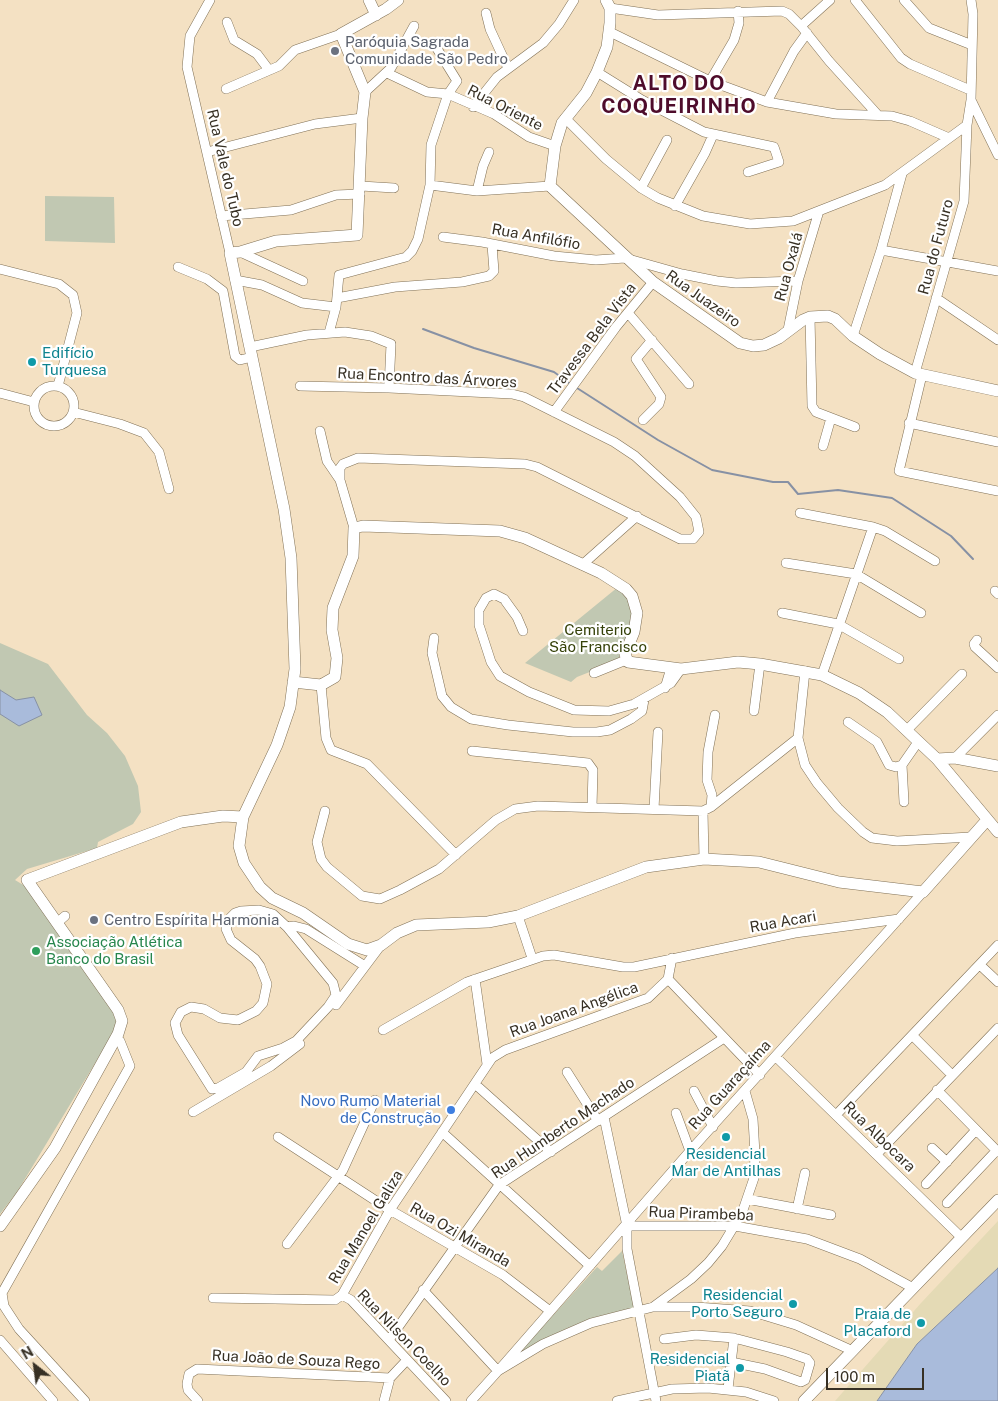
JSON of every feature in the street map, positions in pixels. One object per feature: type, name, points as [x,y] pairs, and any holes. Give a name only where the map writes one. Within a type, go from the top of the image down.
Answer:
[{"type":"main road","points":[[369,0],[376,15]]},
{"type":"main road","points":[[235,253],[276,241],[353,237],[357,235],[362,118],[365,92],[341,34],[376,15],[398,0]]},
{"type":"main road","points":[[550,186],[559,130],[565,118],[586,93],[598,72],[610,32],[608,4]]},
{"type":"main road","name":"Rua Juazeiro","points":[[550,186],[625,258],[653,282],[740,343],[753,346],[764,345],[779,338],[788,330],[810,317]]},
{"type":"main road","name":"Rua Vale do Tubo","points":[[235,253],[235,280],[288,526],[295,655],[299,682],[276,745],[243,817],[239,846],[240,855],[265,893],[303,913],[354,948],[367,950],[381,945]]},
{"type":"main road","points":[[810,317],[835,319],[853,336],[880,354],[919,374],[998,391]]},
{"type":"main road","points":[[299,682],[320,685],[331,681],[336,671],[332,625],[333,608],[353,556],[354,528],[363,526],[500,531],[526,538],[610,578],[632,596],[636,604],[637,621],[625,654],[626,660],[632,663],[676,668],[717,659],[760,664],[822,675],[858,693],[887,712],[937,759],[998,832]]},
{"type":"main road","points":[[937,759],[955,758],[998,766]]},
{"type":"main road","points":[[0,1226],[46,1163],[118,1040],[122,1028],[121,1015],[61,920],[26,880],[181,822],[223,816],[243,817]]},
{"type":"main road","name":"Rua Guaraçaíma","points":[[924,892],[987,820]]},
{"type":"main road","points":[[381,945],[397,933],[416,925],[488,922],[518,916],[552,905],[646,867],[704,859],[759,862],[839,882],[924,892]]},
{"type":"main road","points":[[804,1401],[998,1200]]},
{"type":"street","name":"Rua Vale do Tubo","points":[[210,0],[190,36],[187,51],[190,84],[221,216],[235,253]]},
{"type":"street","points":[[473,107],[488,86],[508,68],[532,53],[543,43],[559,24],[574,0]]},
{"type":"street","points":[[767,102],[804,30],[830,0]]},
{"type":"street","points":[[855,0],[901,58],[910,64],[970,90]]},
{"type":"street","points":[[904,0],[929,28],[972,45]]},
{"type":"street","points":[[971,0],[971,100],[998,154]]},
{"type":"street","points":[[608,4],[658,15],[782,11],[789,14],[804,30],[858,96],[877,114]]},
{"type":"street","points":[[710,81],[734,40],[739,23],[738,11]]},
{"type":"street","points":[[486,13],[490,29],[508,68]]},
{"type":"street","points":[[227,22],[234,40],[257,54],[269,70]]},
{"type":"street","points":[[365,92],[387,73],[414,26]]},
{"type":"street","points":[[610,32],[710,81],[767,102],[836,114],[877,114],[910,120],[949,138]]},
{"type":"street","points":[[226,89],[284,63],[295,50],[341,34]]},
{"type":"street","points":[[329,333],[336,302],[337,282],[341,273],[406,257],[412,251],[418,239],[430,185],[431,145],[448,94],[457,81],[436,47]]},
{"type":"street","points":[[598,72],[642,100],[713,135],[774,147],[779,162],[748,172]]},
{"type":"street","name":"Rua Oriente","points":[[387,73],[427,92],[448,94],[473,107],[494,114],[528,136],[555,146]]},
{"type":"street","name":"Rua do Futuro","points":[[971,100],[967,125],[964,201],[936,298],[899,471],[998,491]]},
{"type":"street","points":[[206,152],[308,125],[362,118]]},
{"type":"street","points":[[565,118],[606,159],[641,188],[675,206],[702,216],[750,224],[786,222],[885,185],[967,125]]},
{"type":"street","points":[[675,206],[713,135]]},
{"type":"street","points":[[641,188],[667,140]]},
{"type":"street","points":[[477,191],[483,166],[489,152]]},
{"type":"street","points":[[853,336],[881,250],[902,174]]},
{"type":"street","points":[[430,185],[477,191],[550,186]]},
{"type":"street","points":[[221,216],[291,210],[336,195],[360,190],[394,188]]},
{"type":"street","name":"Rua Oxalá","points":[[788,330],[798,281],[819,211]]},
{"type":"street","name":"Rua Anfilófio","points":[[442,237],[594,264],[625,258],[682,274],[736,283],[798,281]]},
{"type":"street","points":[[235,280],[262,285],[302,303],[336,302],[395,287],[462,282],[489,276],[494,271],[492,245]]},
{"type":"street","points":[[881,250],[998,271]]},
{"type":"street","points":[[235,253],[303,281]]},
{"type":"street","points":[[178,267],[207,278],[223,292],[235,356],[240,360],[251,352],[307,335],[354,333],[391,344],[389,388]]},
{"type":"street","points":[[0,269],[59,284],[73,295],[77,313],[58,386]]},
{"type":"street","name":"Travessa Bela Vista","points":[[554,412],[580,375],[653,282]]},
{"type":"street","points":[[936,298],[998,340]]},
{"type":"street","points":[[628,313],[689,384]]},
{"type":"street","points":[[810,317],[812,406],[816,412],[856,427]]},
{"type":"street","points":[[643,420],[659,404],[661,397],[636,359],[652,340]]},
{"type":"street","points":[[58,386],[70,393],[74,406],[73,412],[65,423],[52,426],[39,421],[33,408],[34,402],[43,388],[58,386]]},
{"type":"street","name":"Rua Encontro das Árvores","points":[[300,386],[389,388],[517,395],[614,442],[635,456],[680,497],[696,517],[699,532],[693,539],[680,539],[638,516],[537,467],[520,464],[358,458],[343,464],[340,468],[340,480]]},
{"type":"street","points":[[0,393],[34,402]]},
{"type":"street","points":[[73,412],[120,424],[144,433],[159,452],[168,489]]},
{"type":"street","points":[[823,446],[831,418]]},
{"type":"street","points":[[909,423],[998,442]]},
{"type":"street","points":[[320,431],[327,461],[340,480],[354,528]]},
{"type":"street","points":[[800,513],[885,531],[935,561]]},
{"type":"street","points":[[582,565],[638,516]]},
{"type":"street","points":[[822,675],[873,527]]},
{"type":"street","points":[[786,563],[856,574],[921,613]]},
{"type":"street","points":[[523,631],[517,617],[504,598],[494,594],[486,598],[478,617],[482,636],[495,669],[506,681],[561,705],[586,712],[609,711],[644,700],[665,688],[676,668]]},
{"type":"street","points":[[782,613],[838,624],[899,659]]},
{"type":"street","points":[[434,638],[432,654],[442,696],[451,707],[471,718],[536,728],[597,732],[610,730],[631,719],[642,711],[644,700]]},
{"type":"street","points":[[977,640],[974,646],[998,668]]},
{"type":"street","points":[[594,673],[626,660]]},
{"type":"street","points":[[754,710],[760,664]]},
{"type":"street","points":[[805,671],[798,738],[806,765],[817,783],[838,808],[862,832],[872,838],[897,841],[971,837]]},
{"type":"street","points":[[907,730],[962,674]]},
{"type":"street","points":[[320,685],[326,738],[331,750],[366,764],[456,855]]},
{"type":"street","points":[[704,859],[707,809],[712,795],[707,780],[708,752],[715,715]]},
{"type":"street","points":[[955,758],[998,715]]},
{"type":"street","points":[[848,722],[877,742],[889,765],[896,767],[902,765],[918,742]]},
{"type":"street","points":[[654,809],[658,732]]},
{"type":"street","points":[[325,811],[318,842],[321,859],[327,867],[362,896],[380,899],[391,895],[439,868],[496,820],[515,809],[527,806],[707,809],[798,738]]},
{"type":"street","points":[[472,751],[588,764],[593,770],[592,807]]},
{"type":"street","points":[[902,765],[904,802]]},
{"type":"street","name":"Rua Guaraçaíma","points":[[471,1401],[627,1226],[690,1151],[924,892]]},
{"type":"street","points":[[249,910],[273,914],[287,927],[334,983],[336,995],[296,1041],[283,1048],[258,1056],[246,1072],[218,1088],[212,1088],[175,1029],[178,1017],[191,1007],[204,1009],[229,1020],[238,1020],[256,1010],[267,994],[264,974],[255,959],[231,940],[226,929],[227,923],[235,913],[249,910]]},
{"type":"street","points":[[518,916],[532,958]]},
{"type":"street","name":"Rua Acari","points":[[383,1030],[475,979],[532,958],[554,955],[623,967],[646,965],[796,933],[899,919]]},
{"type":"street","points":[[287,927],[294,926],[306,929],[365,966]]},
{"type":"street","points":[[193,1112],[271,1066],[300,1044],[326,1017],[381,945]]},
{"type":"street","points":[[836,1115],[998,945]]},
{"type":"street","points":[[672,958],[668,978],[760,1075]]},
{"type":"street","points":[[980,965],[998,982]]},
{"type":"street","name":"Rua Joana Angélica","points":[[487,1064],[492,1058],[506,1050],[648,998],[668,978]]},
{"type":"street","points":[[475,979],[487,1064]]},
{"type":"street","points":[[877,1154],[937,1090],[998,1030]]},
{"type":"street","points":[[913,1036],[952,1075]]},
{"type":"street","name":"Rua Humberto Machado","points":[[389,1340],[499,1186],[724,1038]]},
{"type":"street","points":[[86,1401],[18,1329],[4,1306],[2,1293],[130,1066],[118,1040]]},
{"type":"street","name":"Rua Albocara","points":[[776,1057],[962,1238]]},
{"type":"street","name":"Rua Manoel Galiza","points":[[213,1298],[332,1302],[342,1294],[390,1210],[476,1084],[487,1064]]},
{"type":"street","points":[[567,1072],[601,1119],[627,1226],[627,1249],[655,1396]]},
{"type":"street","points":[[476,1084],[551,1152]]},
{"type":"street","points":[[937,1090],[997,1151],[947,1203]]},
{"type":"street","points":[[694,1091],[712,1127]]},
{"type":"street","points":[[653,1307],[691,1279],[708,1263],[735,1226],[747,1199],[754,1178],[755,1148],[753,1119],[745,1091]]},
{"type":"street","points":[[287,1244],[339,1177],[375,1100]]},
{"type":"street","points":[[676,1113],[690,1151]]},
{"type":"street","points":[[926,1184],[976,1130]]},
{"type":"street","points":[[442,1132],[499,1186],[590,1266]]},
{"type":"street","name":"Rua Ozi Miranda","points":[[278,1137],[390,1210],[519,1286],[550,1312]]},
{"type":"street","points":[[932,1148],[947,1162]]},
{"type":"street","points":[[797,1209],[805,1173]]},
{"type":"street","points":[[747,1199],[831,1215]]},
{"type":"street","name":"Rua Pirambeba","points":[[627,1226],[735,1226],[807,1239],[860,1259],[913,1288]]},
{"type":"street","points":[[423,1290],[498,1371],[543,1344],[592,1323],[653,1307],[696,1307],[750,1311],[796,1325],[853,1350]]},
{"type":"street","name":"Rua Nilson Coelho","points":[[342,1294],[351,1300],[446,1401]]},
{"type":"street","points":[[664,1339],[696,1335],[734,1338],[788,1352],[809,1360],[810,1365],[805,1380],[801,1382],[757,1367],[731,1362],[696,1359],[668,1361]]},
{"type":"street","points":[[728,1389],[734,1338]]},
{"type":"street","points":[[0,1340],[53,1401]]},
{"type":"street","name":"Rua João de Souza Rego","points":[[384,1401],[390,1378],[407,1360]]},
{"type":"street","name":"Rua João de Souza Rego","points":[[198,1401],[188,1390],[189,1374],[197,1369],[390,1378]]},
{"type":"street","points":[[617,1401],[655,1396],[672,1389],[728,1389],[774,1401]]},
{"type":"green space","points":[[45,196],[114,197],[115,243],[45,241]]},
{"type":"green space","name":"Cemiterio São Francisco","points":[[618,587],[632,601],[635,613],[620,660],[577,677],[571,682],[525,663]]},
{"type":"green space","name":"Associação Atlética Banco do Brasil","points":[[0,643],[48,664],[87,715],[107,733],[125,756],[138,786],[141,812],[133,824],[98,842],[97,848],[27,869],[15,880],[25,886],[117,1016],[117,1027],[17,1192],[0,1214]]},
{"type":"green space","points":[[622,1251],[634,1307],[568,1328],[517,1355],[597,1267],[602,1271]]},
{"type":"sand","name":"Praia de Placaford","points":[[998,1221],[998,1268],[917,1344],[877,1401],[835,1401],[921,1303]]},
{"type":"water","points":[[0,690],[16,700],[34,697],[42,715],[19,726],[0,714]]},
{"type":"water","points":[[998,1268],[998,1401],[877,1401],[917,1344]]},
{"type":"waterway","points":[[423,329],[474,348],[554,372],[569,383]]},
{"type":"waterway","points":[[577,388],[658,440],[712,470],[773,482],[788,482],[798,494],[838,490],[892,498],[951,536],[973,559]]},
{"type":"place","name":"Paróquia Sagrada Comunidade São Pedro","points":[[335,51]]},
{"type":"place","name":"Edifício Turquesa","points":[[32,362]]},
{"type":"place","name":"Centro Espírita Harmonia","points":[[94,920]]},
{"type":"place","name":"Associação Atlética Banco do Brasil","points":[[36,951]]},
{"type":"place","name":"Novo Rumo Material de Construção","points":[[451,1110]]},
{"type":"place","name":"Residencial Mar de Antilhas","points":[[726,1137]]},
{"type":"place","name":"Residencial Porto Seguro","points":[[793,1304]]},
{"type":"place","name":"Praia de Placaford","points":[[921,1323]]},
{"type":"place","name":"Residencial Piatã","points":[[740,1368]]},
{"type":"district","name":"ALTO DO COQUEIRINHO","points":[[679,96]]}]
